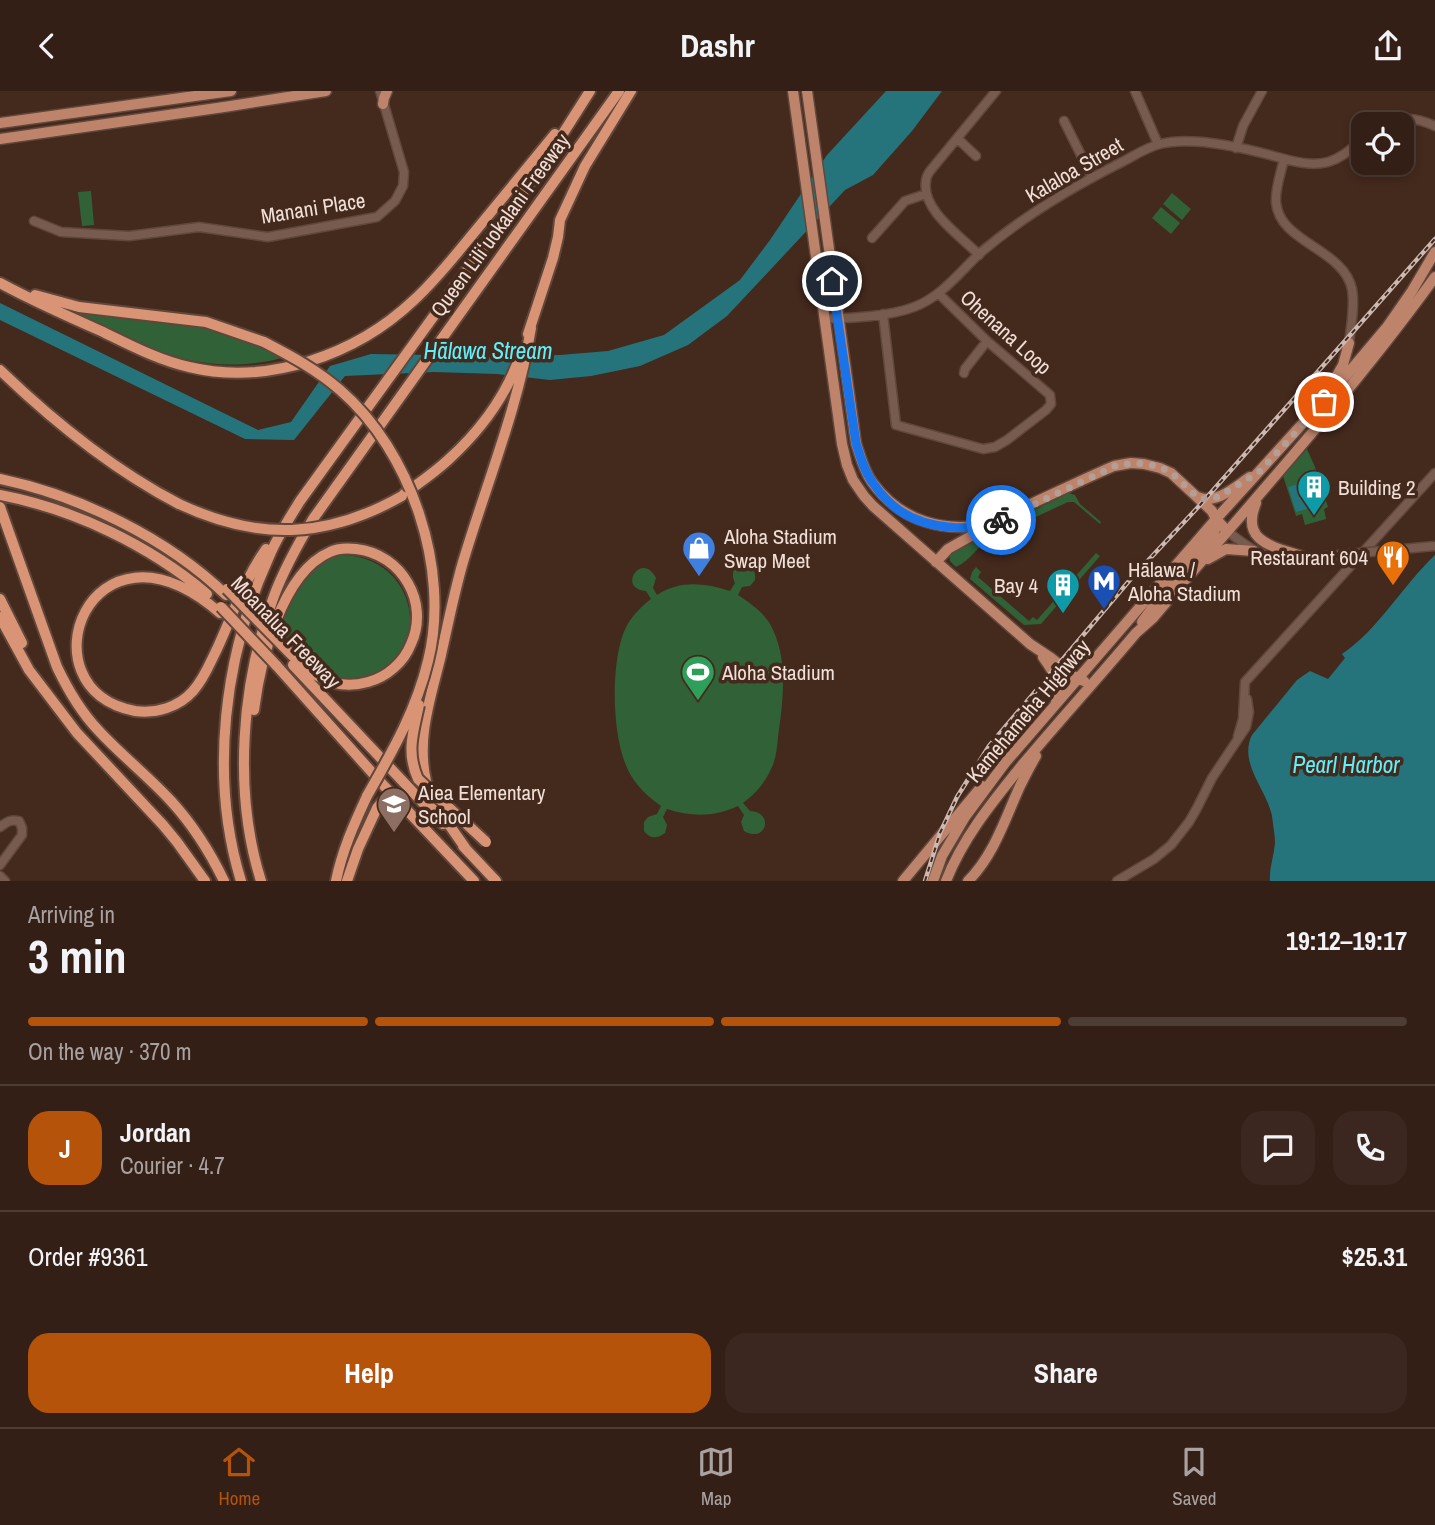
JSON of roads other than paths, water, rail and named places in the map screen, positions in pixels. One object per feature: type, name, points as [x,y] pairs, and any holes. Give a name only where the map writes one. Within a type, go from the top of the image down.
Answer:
[{"type":"highway","name":"Queen Liliʻuokalani Freeway","points":[[261,881],[251,839],[245,782],[245,734],[256,656],[274,596],[292,555],[313,519],[619,91]]},
{"type":"highway","points":[[466,849],[441,813],[426,782],[423,732],[426,711],[512,386],[553,258],[560,220],[593,152],[631,91]]},
{"type":"highway","name":"Queen Liliʻuokalani Freeway","points":[[241,881],[231,831],[225,765],[226,718],[238,644],[259,580],[277,540],[300,501],[410,350],[588,95]]},
{"type":"highway","points":[[0,282],[19,294],[154,356],[181,365],[231,373],[293,366],[320,358],[356,342],[412,302],[541,159]]},
{"type":"highway","points":[[0,282],[79,307],[206,322],[264,342],[308,365],[341,391],[364,414],[391,452],[405,478],[422,521],[432,566],[435,591],[433,627],[429,659],[412,736],[412,765],[418,779],[486,842]]},
{"type":"highway","points":[[0,370],[64,427],[127,475],[203,515],[245,527],[271,530],[319,528],[348,521],[402,496],[459,449],[483,422],[500,397],[512,386]]},
{"type":"highway","points":[[0,478],[77,503],[113,519],[173,553],[226,592],[280,647],[311,673],[327,681],[350,684],[373,680],[400,663],[412,643],[417,611],[411,588],[403,575],[391,563],[377,555],[346,549],[330,552],[303,573],[290,591],[275,623],[262,667],[245,782]]},
{"type":"highway","name":"Moanalua Freeway","points":[[0,495],[54,510],[120,537],[197,586],[221,610]]},
{"type":"highway","points":[[300,501],[256,565],[207,670],[187,697],[171,706],[153,711],[123,708],[95,691],[79,663],[76,644],[80,622],[94,598],[102,591],[124,581],[147,577],[171,583],[198,595],[221,610],[276,668],[330,725],[472,881]]},
{"type":"highway","points":[[0,507],[57,667],[76,701],[105,737],[184,816],[206,846],[224,881]]},
{"type":"highway","points":[[0,599],[29,656],[64,715]]},
{"type":"highway","points":[[0,617],[29,670],[85,742],[177,842],[205,881]]},
{"type":"highway","name":"Moanalua Freeway","points":[[280,647],[496,881]]},
{"type":"highway","points":[[336,881],[349,834],[403,733],[418,697],[429,659]]},
{"type":"highway","points":[[347,881],[358,849],[382,802],[389,802],[411,814]]},
{"type":"main road","points":[[0,123],[231,91]]},
{"type":"main road","points":[[0,139],[326,91]]},
{"type":"main road","points":[[383,104],[387,91]]},
{"type":"main road","points":[[793,91],[847,465],[864,496],[1039,651],[1077,680],[1098,679]]},
{"type":"main road","points":[[807,91],[856,443],[862,464],[871,481],[902,513],[938,526],[957,528],[995,523]]},
{"type":"main road","name":"Kamehameha Highway","points":[[933,881],[942,856],[965,817],[1004,764],[1216,519],[1324,402],[1387,327],[1435,252]]},
{"type":"main road","name":"Kamehameha Highway","points":[[946,881],[971,832],[1009,782],[1136,633],[1153,618],[1374,357],[1435,277]]},
{"type":"main road","points":[[1324,402],[1339,374],[1349,343]]},
{"type":"main road","points":[[936,562],[948,549],[995,523],[1090,476],[1115,466],[1132,463],[1152,465],[1171,473],[1212,511],[1227,531]]},
{"type":"main road","points":[[1197,496],[1205,499],[1218,497],[1259,472]]},
{"type":"main road","points":[[1259,493],[1251,515],[1253,530],[1272,546],[1311,557]]},
{"type":"main road","points":[[1136,633],[1153,607],[1213,535],[1216,519]]},
{"type":"main road","points":[[1194,570],[1226,549],[1254,551]]},
{"type":"main road","points":[[1039,651],[1055,673],[1056,704]]},
{"type":"main road","points":[[968,881],[982,867],[994,846],[1022,781],[1047,736]]},
{"type":"main road","points":[[903,881],[979,788],[1004,764]]},
{"type":"street","name":"Manani Place","points":[[34,221],[61,232],[129,236],[199,227],[268,237],[377,217],[395,201],[403,186],[404,172],[380,91]]},
{"type":"street","points":[[979,255],[934,211],[926,194],[926,181],[930,171],[996,91]]},
{"type":"street","points":[[1135,91],[1158,144]]},
{"type":"street","points":[[1236,148],[1243,126],[1262,91]]},
{"type":"street","points":[[1414,119],[1435,126]]},
{"type":"street","points":[[1064,121],[1093,177]]},
{"type":"street","points":[[958,139],[976,156]]},
{"type":"street","name":"Kalaloa Street","points":[[824,318],[883,314],[914,307],[939,294],[1015,224],[1093,177],[1158,144],[1187,141],[1305,163],[1329,162],[1351,150]]},
{"type":"street","points":[[1284,159],[1276,190],[1276,205],[1284,223],[1327,255],[1345,274],[1352,288],[1349,343]]},
{"type":"street","points":[[872,238],[905,201],[926,194]]},
{"type":"street","name":"Ohenana Loop","points":[[883,314],[896,425],[983,449],[995,447],[1046,410],[1051,404],[1050,395],[987,341],[939,294]]},
{"type":"street","points":[[964,373],[987,341]]},
{"type":"street","points":[[1117,881],[1154,859],[1171,845],[1197,809],[1212,778],[1238,736],[1243,719],[1245,681],[1435,473]]},
{"type":"street","points":[[1227,531],[1254,551],[1278,559],[1435,545]]},
{"type":"street","points":[[0,827],[12,820],[19,821],[22,828],[22,835],[0,865]]},
{"type":"street","points":[[0,876],[5,881]]},
{"type":"water","points":[[886,91],[942,91],[912,131],[873,175],[845,190],[727,316],[688,345],[640,366],[591,376],[550,380],[497,374],[434,372],[345,376],[294,440],[245,439],[0,320],[0,303],[258,430],[291,422],[330,366],[371,354],[492,356],[608,351],[664,335],[740,280],[827,155]]},
{"type":"water","points":[[1312,480],[1319,506],[1296,512],[1288,487]]},
{"type":"water","name":"Pearl Harbor","points":[[1435,555],[1435,881],[1270,881],[1275,843],[1272,816],[1251,766],[1249,745],[1252,735],[1297,680],[1310,671],[1328,679],[1345,658],[1342,654],[1367,633]]},
{"type":"railway","points":[[925,881],[940,833],[957,797],[989,746],[1129,581],[1200,505],[1435,239]]},
{"type":"place","name":"Building 2","points":[[1314,517]]},
{"type":"place","name":"Aloha Stadium Swap Meet","points":[[699,578]]},
{"type":"place","name":"Restaurant 604","points":[[1393,587]]},
{"type":"place","name":"Hālawa / Aloha Stadium","points":[[1104,611]]},
{"type":"place","name":"Bay 4","points":[[1063,615]]},
{"type":"place","name":"Aloha Stadium","points":[[698,702]]},
{"type":"place","name":"Aiea Elementary School","points":[[394,834]]},
{"type":"water label","name":"Hālawa Stream","points":[[488,350]]}]
